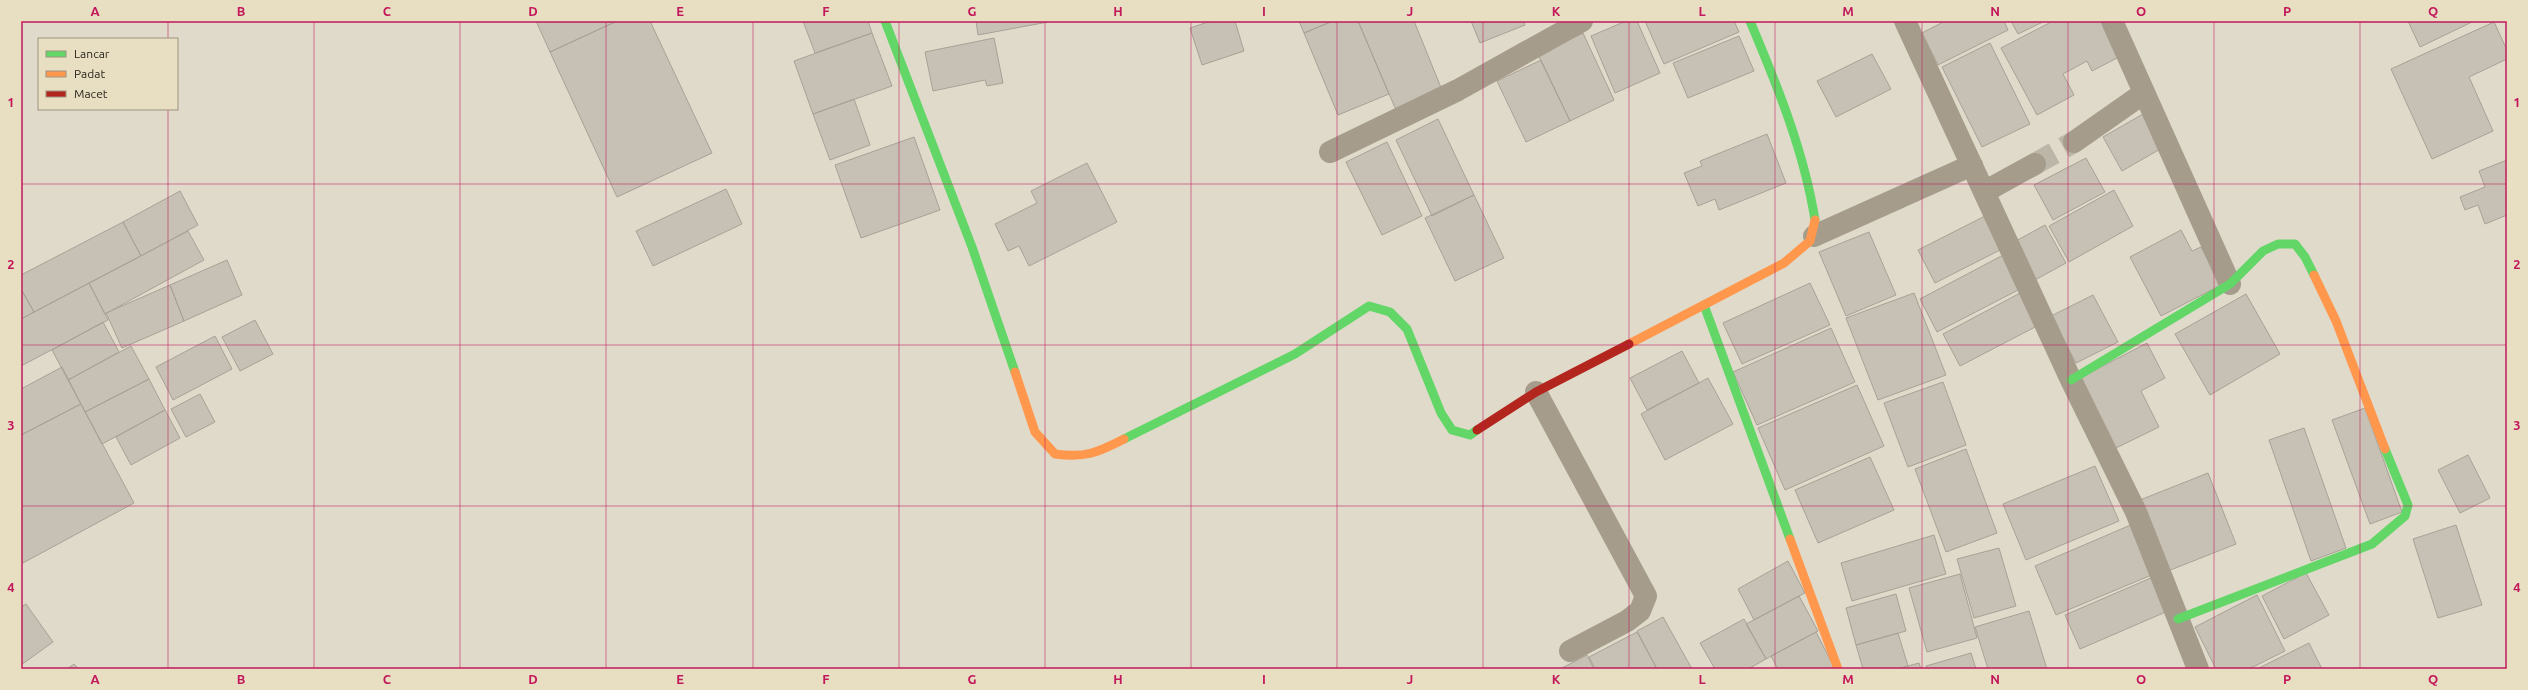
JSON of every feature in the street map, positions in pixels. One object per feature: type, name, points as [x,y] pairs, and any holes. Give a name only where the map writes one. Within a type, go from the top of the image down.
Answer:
[{"type":"street","points":[[885,21],[972,247],[1035,432],[1055,454],[1078,457],[1102,450],[1295,354],[1369,306],[1390,312],[1407,329],[1441,413],[1452,430],[1470,435],[1536,392],[1784,263],[1803,250],[1814,236],[1972,165]]},
{"type":"street","points":[[1330,152],[1458,90],[1582,21]]},
{"type":"street","points":[[1750,21],[1775,80],[1806,175],[1814,215],[1814,236]]},
{"type":"street","points":[[1905,21],[2071,380],[2136,512],[2198,669]]},
{"type":"street","points":[[2112,21],[2230,284]]},
{"type":"street","points":[[2074,142],[2144,93]]},
{"type":"street","points":[[1984,192],[2035,164]]},
{"type":"street","points":[[2071,380],[2230,284],[2264,251],[2278,244],[2295,244],[2305,257],[2336,321],[2397,481],[2408,505],[2405,516],[2372,544],[2178,619]]},
{"type":"street","points":[[1704,305],[1838,669]]},
{"type":"street","points":[[1536,392],[1646,596],[1640,611],[1627,621],[1570,651]]},
{"type":"building","points":[[536,21],[617,21],[550,52]]},
{"type":"building","points":[[617,21],[650,21],[712,153],[617,197],[550,52]]},
{"type":"building","points":[[803,21],[868,21],[872,33],[815,53]]},
{"type":"building","points":[[976,21],[1047,21],[1048,22],[978,35]]},
{"type":"building","points":[[1211,21],[1235,21],[1244,51],[1202,65],[1190,28]]},
{"type":"building","points":[[1299,21],[1333,21],[1304,33]]},
{"type":"building","points":[[1333,21],[1358,21],[1389,94],[1338,115],[1304,33]]},
{"type":"building","points":[[1358,21],[1414,21],[1442,90],[1396,110]]},
{"type":"building","points":[[1471,21],[1523,21],[1525,25],[1480,43]]},
{"type":"building","points":[[1626,21],[1637,21],[1660,73],[1615,93],[1591,36]]},
{"type":"building","points":[[1645,21],[1734,21],[1739,32],[1664,64]]},
{"type":"building","points":[[1945,21],[2004,21],[2008,30],[1938,65],[1922,33]]},
{"type":"building","points":[[2011,21],[2045,21],[2018,34]]},
{"type":"building","points":[[2053,21],[2101,21],[2119,57],[2092,71],[2087,61],[2063,74],[2074,95],[2037,115],[2001,48]]},
{"type":"building","points":[[2408,21],[2474,21],[2420,47]]},
{"type":"building","points":[[2494,22],[2507,50],[2507,59],[2469,77],[2493,131],[2432,159],[2391,69]]},
{"type":"building","points":[[872,33],[892,86],[813,114],[794,61]]},
{"type":"building","points":[[1583,33],[1614,100],[1570,121],[1538,55]]},
{"type":"building","points":[[1739,36],[1754,71],[1688,98],[1673,63]]},
{"type":"building","points":[[994,38],[1003,83],[987,86],[985,80],[933,91],[925,52]]},
{"type":"building","points":[[1990,43],[2030,124],[1982,147],[1942,67]]},
{"type":"building","points":[[1872,54],[1891,89],[1836,117],[1817,81]]},
{"type":"building","points":[[1541,60],[1570,121],[1526,142],[1497,81]]},
{"type":"building","points":[[854,99],[870,145],[830,160],[813,114]]},
{"type":"building","points":[[2143,114],[2162,148],[2122,171],[2103,137]]},
{"type":"building","points":[[1438,119],[1474,195],[1432,216],[1396,140]]},
{"type":"building","points":[[1767,134],[1786,183],[1719,210],[1715,199],[1698,206],[1684,173],[1702,166],[1700,161]]},
{"type":"building","points":[[914,137],[940,210],[861,238],[835,165]]},
{"type":"building","points":[[1387,142],[1422,216],[1382,235],[1346,162]]},
{"type":"building","points":[[2086,158],[2105,192],[2053,220],[2034,185]]},
{"type":"building","points":[[2507,160],[2507,215],[2485,224],[2478,205],[2465,210],[2460,197],[2485,187],[2479,171]]},
{"type":"building","points":[[1087,163],[1117,222],[1029,266],[1019,246],[1008,251],[995,224],[1037,203],[1031,191]]},
{"type":"building","points":[[726,189],[742,224],[653,266],[636,231]]},
{"type":"building","points":[[2114,190],[2133,226],[2069,262],[2049,226]]},
{"type":"building","points":[[180,191],[198,225],[141,256],[123,222]]},
{"type":"building","points":[[1474,195],[1504,258],[1455,281],[1425,218]]},
{"type":"building","points":[[1987,215],[2004,248],[1935,283],[1918,250]]},
{"type":"building","points":[[123,222],[141,256],[34,312],[21,289],[21,275]]},
{"type":"building","points":[[2045,225],[2066,263],[2035,280],[2014,242]]},
{"type":"building","points":[[2181,230],[2192,251],[2201,247],[2221,285],[2161,316],[2130,257]]},
{"type":"building","points":[[188,231],[204,260],[105,314],[89,283]]},
{"type":"building","points":[[1869,232],[1896,295],[1846,316],[1819,252]]},
{"type":"building","points":[[2005,254],[2022,288],[1937,332],[1920,299]]},
{"type":"building","points":[[227,260],[242,295],[184,321],[170,285]]},
{"type":"building","points":[[89,283],[108,320],[21,366],[21,319]]},
{"type":"building","points":[[1810,283],[1830,325],[1742,364],[1723,323]]},
{"type":"building","points":[[170,285],[184,321],[122,348],[106,313]]},
{"type":"building","points":[[21,289],[34,312],[21,319]]},
{"type":"building","points":[[2022,292],[2039,325],[1960,366],[1943,334]]},
{"type":"building","points":[[1914,293],[1946,375],[1878,400],[1846,318]]},
{"type":"building","points":[[2246,294],[2280,354],[2210,395],[2175,334]]},
{"type":"building","points":[[2093,295],[2118,342],[2076,363],[2051,316]]},
{"type":"building","points":[[255,320],[273,354],[240,371],[222,337]]},
{"type":"building","points":[[103,322],[119,352],[68,380],[52,350]]},
{"type":"building","points":[[1831,328],[1855,382],[1757,425],[1733,372]]},
{"type":"building","points":[[215,336],[232,369],[173,400],[156,367]]},
{"type":"building","points":[[2147,343],[2165,378],[2141,391],[2159,427],[2114,449],[2078,379]]},
{"type":"building","points":[[131,346],[149,379],[85,412],[68,380]]},
{"type":"building","points":[[1682,351],[1699,383],[1647,410],[1630,378]]},
{"type":"building","points":[[62,367],[81,404],[21,435],[21,389]]},
{"type":"building","points":[[1708,378],[1733,424],[1665,460],[1641,414]]},
{"type":"building","points":[[149,379],[165,410],[102,444],[85,412]]},
{"type":"building","points":[[1943,382],[1966,445],[1908,467],[1884,403]]},
{"type":"building","points":[[1857,385],[1884,446],[1785,490],[1758,428]]},
{"type":"building","points":[[200,394],[215,422],[186,437],[171,409]]},
{"type":"building","points":[[81,404],[134,503],[21,564],[21,435]]},
{"type":"building","points":[[2365,408],[2402,512],[2370,524],[2332,420]]},
{"type":"building","points":[[165,410],[180,438],[131,465],[116,437]]},
{"type":"building","points":[[2304,428],[2346,548],[2311,561],[2269,440]]},
{"type":"building","points":[[1966,449],[1997,533],[1946,552],[1915,469]]},
{"type":"building","points":[[2468,455],[2490,498],[2460,513],[2438,470]]},
{"type":"building","points":[[1870,457],[1894,510],[1818,543],[1795,490]]},
{"type":"building","points":[[2095,466],[2119,521],[2026,560],[2003,504]]},
{"type":"building","points":[[2208,473],[2236,544],[2168,571],[2140,500]]},
{"type":"building","points":[[2133,524],[2154,574],[2056,615],[2035,566]]},
{"type":"building","points":[[2456,525],[2482,605],[2438,618],[2413,539]]},
{"type":"building","points":[[1934,535],[1946,574],[1852,601],[1841,563]]},
{"type":"building","points":[[1999,548],[2016,606],[1974,618],[1957,559]]},
{"type":"building","points":[[1788,561],[1805,593],[1754,620],[1738,589]]},
{"type":"building","points":[[2306,573],[2329,615],[2284,639],[2262,596]]},
{"type":"building","points":[[1960,574],[1977,638],[1927,652],[1909,588]]},
{"type":"building","points":[[2153,577],[2168,611],[2080,649],[2065,615]]},
{"type":"building","points":[[1896,594],[1906,631],[1856,645],[1846,608]]},
{"type":"building","points":[[2257,595],[2285,651],[2249,669],[2216,669],[2195,627]]},
{"type":"building","points":[[1799,596],[1818,631],[1766,659],[1746,624]]},
{"type":"building","points":[[26,604],[53,642],[21,665],[21,607]]},
{"type":"building","points":[[2029,611],[2047,669],[1988,669],[1975,627]]},
{"type":"building","points":[[1663,617],[1692,669],[1657,669],[1637,631]]},
{"type":"building","points":[[1744,619],[1766,659],[1748,669],[1715,669],[1700,643]]},
{"type":"building","points":[[1637,632],[1657,669],[1595,669],[1589,657]]},
{"type":"building","points":[[1816,632],[1835,669],[1778,669],[1771,656]]},
{"type":"building","points":[[1898,633],[1908,666],[1898,669],[1863,669],[1856,645]]},
{"type":"building","points":[[2309,643],[2322,669],[2257,669]]},
{"type":"building","points":[[1971,653],[1976,669],[1927,669],[1926,666]]},
{"type":"building","points":[[1587,655],[1594,669],[1560,669]]},
{"type":"building","points":[[1919,663],[1921,669],[1898,669],[1908,666]]},
{"type":"building","points":[[74,664],[79,669],[67,669]]},
{"type":"tunnel","points":[[2035,164],[2074,142]]},
{"type":"traffic: fast","points":[[885,21],[972,247],[1015,372]]},
{"type":"traffic: fast","points":[[1750,21],[1780,94],[1797,144],[1815,220]]},
{"type":"traffic: fast","points":[[2071,380],[2230,284],[2263,251],[2278,244],[2295,244],[2305,257],[2314,275]]},
{"type":"traffic: fast","points":[[1704,305],[1790,539]]},
{"type":"traffic: fast","points":[[1124,439],[1295,354],[1369,306],[1390,312],[1407,329],[1441,413],[1452,430],[1470,435],[1477,430]]},
{"type":"traffic: fast","points":[[2178,619],[2372,544],[2405,516],[2408,505],[2385,449]]},
{"type":"traffic: slow","points":[[1629,344],[1784,263],[1810,241],[1815,220]]},
{"type":"traffic: slow","points":[[2314,275],[2336,321],[2385,449]]},
{"type":"traffic: slow","points":[[1015,372],[1035,432],[1055,454],[1083,455],[1106,448],[1124,439]]},
{"type":"traffic: slow","points":[[1790,539],[1838,669]]},
{"type":"traffic: jam","points":[[1477,430],[1536,392],[1629,344]]}]
